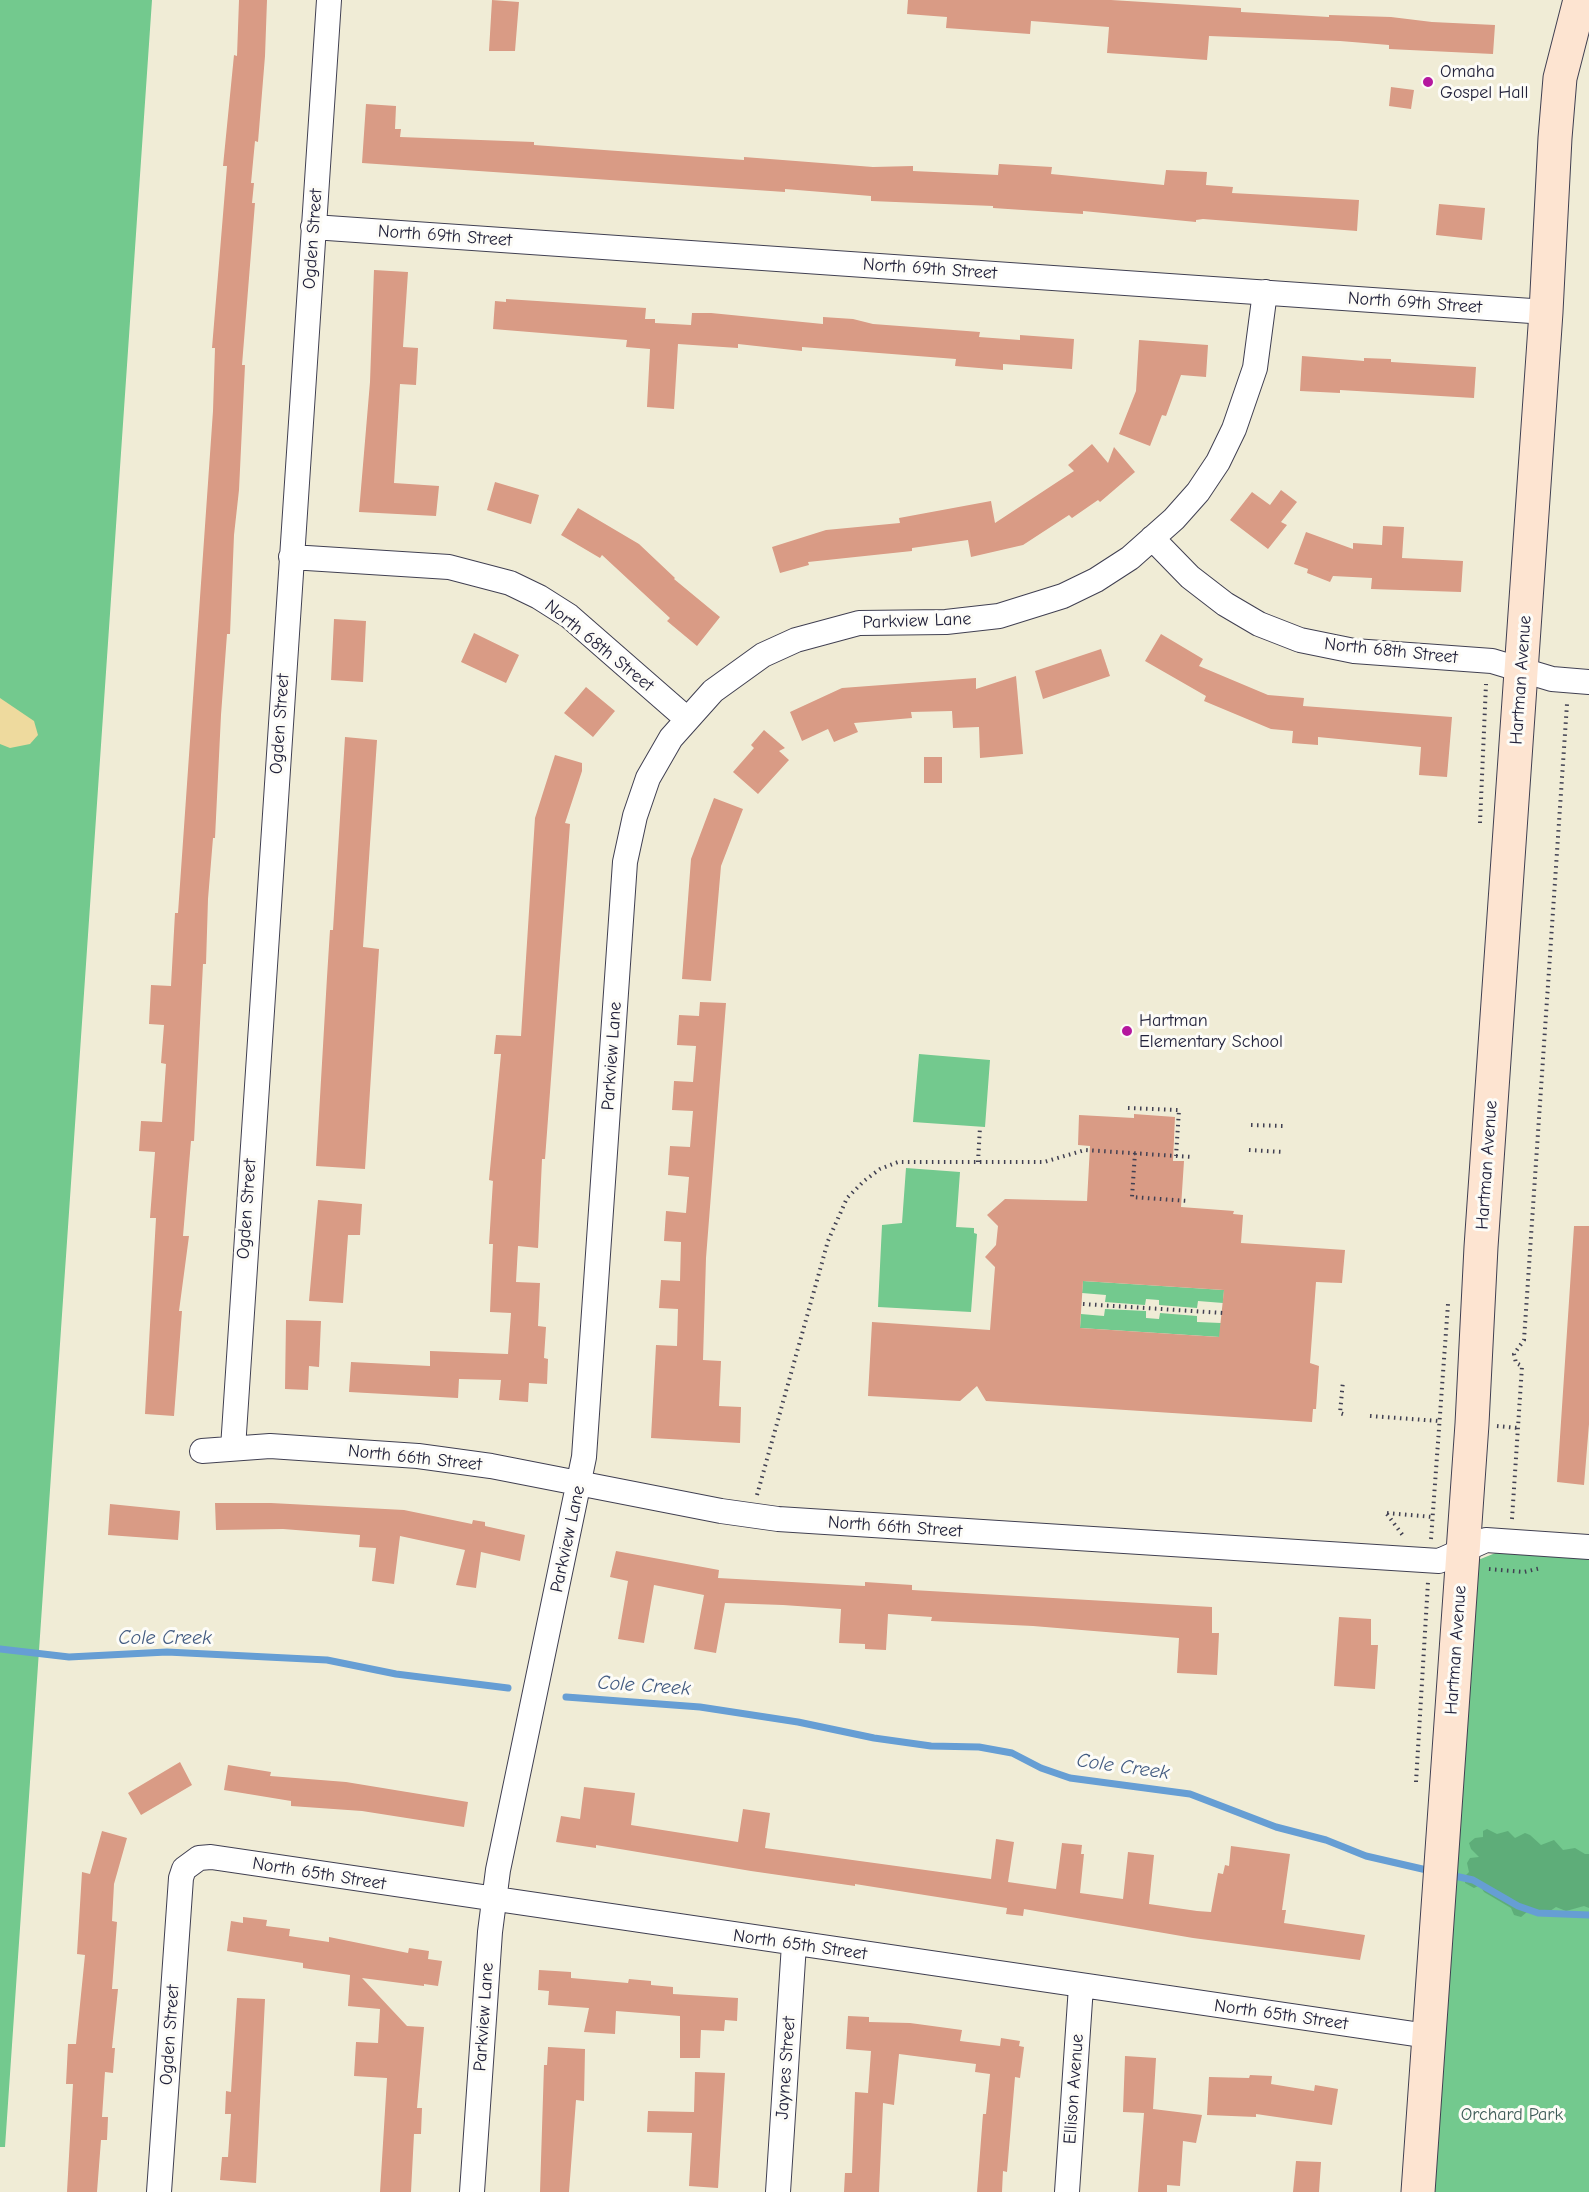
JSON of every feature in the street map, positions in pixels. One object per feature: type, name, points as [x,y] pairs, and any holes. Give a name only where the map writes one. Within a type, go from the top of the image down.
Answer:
[{"type":"main road","name":"Hartman Avenue","points":[[1418,2192],[1546,312],[1555,138],[1560,78],[1580,0]]},
{"type":"main road","name":"Hartman Avenue","points":[[1555,138],[1589,53]]},
{"type":"street","name":"Ogden Street","points":[[233,1448],[328,0]]},
{"type":"street","name":"North 69th Street","points":[[314,227],[1546,312]]},
{"type":"street","name":"Parkview Lane","points":[[472,2192],[489,1932],[498,1870],[580,1484],[625,862],[635,816],[648,778],[671,738],[713,691],[732,675],[763,655],[796,640],[859,622],[971,620],[1028,609],[1096,580],[1130,558],[1174,519],[1198,492],[1234,429],[1255,368],[1265,292]]},
{"type":"street","name":"North 68th Street","points":[[1152,538],[1206,590],[1278,632],[1300,640],[1354,651],[1492,662],[1552,680],[1589,682]]},
{"type":"street","name":"North 68th Street","points":[[291,557],[449,567],[510,583],[540,597],[569,616],[687,719]]},
{"type":"street","name":"North 66th Street","points":[[202,1451],[270,1446],[418,1456],[491,1466],[721,1511],[778,1519],[1440,1561],[1485,1540],[1589,1547]]},
{"type":"street","name":"North 65th Street","points":[[181,1878],[193,1861],[211,1857],[1428,2036]]},
{"type":"street","name":"Ogden Street","points":[[159,2192],[181,1878]]},
{"type":"street","name":"Jaynes Street","points":[[778,2192],[795,1944]]},
{"type":"street","name":"Ellison Avenue","points":[[1067,2192],[1081,1986]]},
{"type":"path","points":[[1512,1521],[1521,1366],[1516,1363],[1514,1354],[1517,1346],[1524,1340],[1568,698]]},
{"type":"path","points":[[1128,1108],[1179,1110],[1176,1156]]},
{"type":"path","points":[[1251,1125],[1284,1126]]},
{"type":"path","points":[[978,1162],[981,1127]]},
{"type":"path","points":[[757,1495],[828,1241],[847,1198],[872,1175],[898,1162],[1044,1162],[1086,1150],[1192,1157]]},
{"type":"path","points":[[1249,1150],[1283,1152]]},
{"type":"path","points":[[1135,1153],[1132,1197],[1188,1201]]},
{"type":"path","points":[[1431,1539],[1448,1302]]},
{"type":"path","points":[[1083,1304],[1222,1313]]},
{"type":"path","points":[[1343,1380],[1340,1413],[1343,1414]]},
{"type":"path","points":[[1370,1416],[1439,1421]]},
{"type":"path","points":[[1406,1539],[1387,1513],[1433,1517]]},
{"type":"path","points":[[1416,1789],[1428,1581]]},
{"type":"green space","points":[[0,0],[152,0],[5,2147],[0,2147]]},
{"type":"green space","points":[[919,1054],[990,1060],[985,1127],[913,1122]]},
{"type":"green space","points":[[906,1168],[960,1172],[956,1227],[974,1228],[974,1233],[977,1234],[971,1312],[878,1307],[882,1225],[902,1223]]},
{"type":"green space","points":[[1083,1281],[1224,1290],[1223,1303],[1198,1301],[1197,1308],[1159,1305],[1159,1300],[1146,1299],[1145,1305],[1105,1302],[1106,1295],[1082,1293]]},
{"type":"green space","points":[[1105,1309],[1146,1311],[1146,1318],[1159,1319],[1160,1313],[1197,1316],[1197,1322],[1221,1323],[1220,1337],[1080,1328],[1081,1314],[1104,1316]]},
{"type":"green space","name":"Orchard Park","points":[[1498,1552],[1589,1558],[1589,2192],[1431,2192],[1478,1560]]},
{"type":"green space","points":[[1487,1829],[1497,1834],[1508,1831],[1515,1838],[1525,1833],[1541,1845],[1554,1840],[1563,1850],[1575,1848],[1589,1854],[1589,1908],[1584,1906],[1566,1911],[1556,1907],[1544,1915],[1527,1912],[1521,1917],[1514,1915],[1511,1908],[1484,1892],[1480,1885],[1474,1888],[1465,1883],[1469,1872],[1467,1863],[1470,1858],[1479,1857],[1471,1849],[1469,1843],[1475,1838],[1483,1837],[1483,1831]]},
{"type":"sand","points":[[0,698],[34,721],[38,735],[30,744],[10,748],[0,744]]},
{"type":"building","points":[[239,0],[267,0],[265,56],[258,142],[255,141],[251,183],[254,183],[252,203],[255,203],[242,365],[245,365],[239,490],[234,535],[230,634],[227,634],[221,715],[215,838],[213,838],[208,899],[206,964],[203,964],[194,1141],[191,1141],[183,1236],[189,1236],[179,1311],[182,1311],[174,1416],[145,1414],[156,1218],[150,1218],[155,1152],[139,1151],[141,1121],[162,1122],[166,1064],[161,1063],[164,1025],[149,1024],[151,985],[171,986],[175,913],[178,913],[213,411],[215,348],[212,348],[227,166],[223,166],[234,55],[237,56]]},
{"type":"building","points":[[492,0],[519,2],[515,51],[489,51]]},
{"type":"building","points":[[908,0],[1111,0],[1241,8],[1241,12],[1329,17],[1329,15],[1391,17],[1432,22],[1495,25],[1493,54],[1389,49],[1389,45],[1340,41],[1209,36],[1207,60],[1107,53],[1109,27],[1031,21],[1030,34],[946,28],[947,17],[907,14]]},
{"type":"building","points":[[1391,87],[1414,90],[1411,109],[1389,106]]},
{"type":"building","points":[[366,104],[396,106],[395,129],[401,129],[400,137],[534,142],[534,145],[744,160],[744,157],[873,167],[913,166],[913,171],[998,175],[999,164],[1052,167],[1051,174],[1164,185],[1166,170],[1207,172],[1206,185],[1233,187],[1232,193],[1359,200],[1357,231],[1203,219],[1196,220],[1196,222],[1083,211],[1083,214],[993,208],[993,206],[871,201],[871,196],[785,189],[785,192],[362,163]]},
{"type":"building","points":[[1439,204],[1485,208],[1482,240],[1436,235]]},
{"type":"building","points":[[374,270],[408,272],[403,347],[418,348],[416,385],[400,384],[394,483],[439,486],[436,516],[359,512],[370,382]]},
{"type":"building","points":[[506,299],[646,308],[645,319],[655,319],[655,323],[691,325],[692,313],[823,324],[823,317],[853,319],[873,324],[980,332],[979,337],[1020,340],[1020,335],[1074,339],[1072,369],[1003,364],[1003,370],[955,366],[956,359],[802,347],[802,351],[738,344],[738,348],[678,344],[674,409],[647,407],[650,349],[626,347],[627,340],[493,329],[495,301],[506,302]]},
{"type":"building","points":[[1139,340],[1208,345],[1206,377],[1181,375],[1166,416],[1162,415],[1150,446],[1119,434],[1136,391]]},
{"type":"building","points":[[1302,356],[1364,361],[1364,358],[1391,359],[1391,362],[1476,367],[1474,398],[1340,390],[1340,393],[1300,391]]},
{"type":"building","points":[[1092,444],[1108,463],[1114,447],[1135,472],[1100,502],[1098,500],[1072,518],[1069,515],[1023,545],[971,557],[968,540],[912,548],[912,551],[808,562],[809,565],[780,573],[772,547],[826,530],[900,523],[899,518],[991,501],[995,523],[1074,471],[1068,465]]},
{"type":"building","points":[[495,482],[539,495],[531,524],[487,510]]},
{"type":"building","points":[[1281,490],[1297,502],[1281,522],[1287,525],[1268,549],[1230,520],[1252,492],[1270,505]]},
{"type":"building","points":[[578,508],[639,544],[674,579],[720,617],[697,646],[667,621],[670,618],[602,555],[600,558],[561,535]]},
{"type":"building","points":[[1383,526],[1404,527],[1402,558],[1463,561],[1461,592],[1371,589],[1372,578],[1333,576],[1330,582],[1307,573],[1308,569],[1294,564],[1306,532],[1353,549],[1353,543],[1382,545]]},
{"type":"building","points":[[334,619],[366,621],[363,682],[331,680]]},
{"type":"building","points":[[474,633],[519,655],[506,683],[461,662]]},
{"type":"building","points":[[1161,634],[1203,659],[1199,666],[1268,695],[1304,698],[1303,706],[1452,717],[1447,777],[1419,775],[1421,747],[1318,737],[1318,745],[1292,743],[1293,731],[1271,729],[1204,701],[1206,696],[1145,661]]},
{"type":"building","points":[[1101,649],[1110,676],[1043,699],[1035,671]]},
{"type":"building","points":[[1016,676],[1023,754],[980,758],[979,727],[953,728],[952,711],[911,712],[912,718],[854,723],[858,732],[834,742],[828,729],[802,741],[790,712],[842,688],[976,678],[976,689]]},
{"type":"building","points":[[586,687],[615,711],[593,737],[564,713]]},
{"type":"building","points":[[764,730],[785,748],[779,751],[789,760],[758,794],[733,772],[754,748],[751,745]]},
{"type":"building","points":[[345,737],[377,740],[363,947],[379,949],[365,1169],[316,1166],[330,930],[333,930]]},
{"type":"building","points":[[555,755],[582,763],[582,771],[565,823],[570,824],[545,1159],[542,1159],[538,1248],[518,1246],[516,1282],[540,1283],[538,1326],[546,1327],[544,1358],[548,1359],[547,1384],[529,1383],[528,1402],[499,1400],[501,1380],[459,1379],[458,1398],[349,1392],[351,1362],[430,1366],[430,1351],[508,1354],[511,1313],[490,1312],[493,1244],[489,1244],[493,1181],[489,1180],[501,1054],[494,1054],[496,1035],[521,1036],[535,818]]},
{"type":"building","points":[[924,757],[942,757],[942,783],[924,783]]},
{"type":"building","points":[[714,798],[743,809],[721,866],[711,981],[682,979],[691,859]]},
{"type":"building","points":[[700,1002],[726,1003],[706,1258],[703,1360],[721,1361],[719,1406],[741,1407],[740,1443],[651,1438],[656,1345],[677,1346],[678,1309],[659,1308],[661,1280],[680,1281],[681,1242],[664,1241],[666,1211],[686,1213],[689,1177],[668,1175],[670,1146],[690,1147],[693,1111],[672,1110],[674,1081],[693,1082],[696,1046],[677,1045],[679,1015],[699,1016]]},
{"type":"building","points":[[1134,1114],[1175,1117],[1173,1161],[1184,1161],[1181,1207],[1234,1211],[1233,1214],[1243,1215],[1241,1243],[1345,1250],[1342,1283],[1316,1282],[1310,1363],[1319,1366],[1316,1409],[1313,1409],[1312,1422],[986,1401],[977,1386],[960,1401],[868,1396],[872,1322],[990,1330],[995,1267],[985,1257],[996,1245],[998,1226],[987,1215],[1005,1199],[1087,1201],[1090,1146],[1078,1145],[1079,1115],[1134,1118]],"holes":[[[1083,1281],[1224,1290],[1219,1337],[1080,1328]]]},
{"type":"building","points":[[318,1200],[362,1204],[360,1235],[348,1235],[343,1303],[309,1301]]},
{"type":"building","points":[[1574,1226],[1589,1226],[1589,1424],[1584,1485],[1557,1482]]},
{"type":"building","points":[[286,1320],[321,1321],[319,1367],[309,1366],[308,1390],[285,1389]]},
{"type":"building","points":[[215,1503],[271,1503],[404,1510],[472,1524],[473,1520],[485,1522],[485,1526],[525,1535],[520,1561],[481,1552],[476,1588],[456,1585],[465,1550],[400,1536],[394,1584],[372,1581],[376,1548],[359,1547],[360,1535],[283,1529],[216,1530]]},
{"type":"building","points":[[110,1504],[180,1511],[178,1540],[108,1535]]},
{"type":"building","points":[[616,1551],[719,1570],[718,1578],[865,1586],[865,1582],[912,1585],[912,1590],[1212,1607],[1212,1633],[1219,1633],[1217,1675],[1177,1673],[1179,1638],[1033,1626],[931,1621],[932,1617],[888,1614],[886,1650],[865,1649],[865,1644],[839,1643],[841,1609],[783,1605],[725,1603],[716,1653],[694,1649],[704,1595],[654,1585],[644,1643],[618,1639],[628,1581],[610,1577]]},
{"type":"building","points":[[1339,1617],[1371,1619],[1371,1645],[1378,1645],[1375,1689],[1334,1686]]},
{"type":"building","points":[[180,1762],[192,1785],[141,1815],[128,1793]]},
{"type":"building","points":[[228,1765],[271,1772],[270,1776],[346,1782],[468,1802],[464,1827],[362,1811],[291,1806],[291,1801],[224,1790]]},
{"type":"building","points":[[584,1787],[635,1793],[631,1825],[738,1842],[743,1809],[770,1813],[765,1848],[991,1879],[996,1839],[1014,1842],[1008,1882],[1056,1889],[1062,1843],[1082,1845],[1081,1854],[1084,1854],[1080,1893],[1123,1899],[1128,1852],[1154,1855],[1149,1904],[1197,1911],[1211,1912],[1218,1873],[1223,1874],[1225,1865],[1229,1866],[1231,1846],[1290,1854],[1282,1910],[1286,1910],[1284,1923],[1365,1935],[1360,1960],[1193,1938],[1024,1909],[1023,1916],[1006,1914],[1007,1908],[855,1884],[855,1886],[751,1871],[596,1845],[596,1848],[556,1842],[561,1816],[580,1819]]},
{"type":"building","points":[[102,1831],[127,1838],[114,1884],[112,1921],[117,1922],[112,1989],[118,1989],[112,2048],[115,2048],[113,2073],[105,2072],[102,2117],[108,2117],[107,2140],[101,2140],[97,2192],[67,2192],[73,2084],[66,2084],[68,2044],[76,2044],[85,1955],[77,1954],[82,1872],[90,1874]]},
{"type":"building","points":[[243,1917],[267,1920],[266,1926],[290,1929],[289,1936],[329,1942],[329,1937],[408,1953],[409,1948],[429,1951],[428,1959],[442,1961],[438,1986],[362,1978],[407,2026],[424,2027],[417,2108],[422,2108],[421,2134],[414,2134],[411,2192],[380,2192],[387,2078],[354,2076],[356,2042],[378,2043],[380,2009],[348,2006],[350,1975],[303,1968],[303,1963],[227,1951],[231,1921],[243,1923]]},
{"type":"building","points":[[539,1970],[571,1972],[571,1978],[628,1983],[629,1979],[651,1981],[651,1985],[673,1987],[673,1994],[738,1998],[737,2021],[725,2020],[724,2031],[701,2030],[700,2058],[680,2058],[680,2016],[616,2011],[615,2034],[584,2032],[589,2008],[548,2005],[549,1991],[538,1990]]},
{"type":"building","points":[[237,1998],[265,1999],[256,2183],[220,2180],[222,2157],[228,2157],[231,2114],[225,2114],[226,2091],[231,2092]]},
{"type":"building","points":[[848,2016],[869,2017],[869,2022],[910,2023],[962,2030],[960,2041],[1000,2046],[1001,2038],[1020,2041],[1019,2046],[1024,2047],[1020,2078],[1015,2077],[1007,2172],[1003,2171],[1002,2192],[977,2192],[983,2114],[986,2114],[990,2074],[975,2072],[976,2064],[899,2054],[894,2105],[883,2103],[879,2192],[844,2192],[845,2173],[852,2173],[855,2092],[868,2093],[871,2051],[846,2049]]},
{"type":"building","points":[[548,2047],[585,2049],[584,2101],[576,2100],[569,2192],[540,2192],[544,2065],[547,2065]]},
{"type":"building","points":[[1125,2056],[1156,2058],[1153,2109],[1202,2115],[1196,2143],[1183,2141],[1180,2186],[1167,2185],[1167,2192],[1138,2192],[1144,2113],[1123,2112]]},
{"type":"building","points":[[695,2072],[725,2073],[718,2188],[689,2186],[692,2133],[647,2132],[648,2111],[694,2112]]},
{"type":"building","points":[[1250,2075],[1272,2076],[1271,2084],[1314,2091],[1315,2085],[1338,2089],[1332,2125],[1256,2114],[1256,2117],[1207,2115],[1209,2077],[1249,2078]]},
{"type":"building","points":[[1296,2161],[1321,2162],[1319,2192],[1293,2192]]},
{"type":"waterway","name":"Cole Creek","points":[[0,1649],[69,1657],[167,1652],[327,1660],[396,1674],[508,1688]]},
{"type":"waterway","name":"Cole Creek","points":[[566,1697],[700,1707],[798,1722],[874,1738],[931,1746],[979,1747],[1012,1753],[1041,1768],[1070,1778],[1190,1794],[1276,1827],[1326,1840],[1366,1856],[1431,1871]]},
{"type":"waterway","name":"Cole Creek","points":[[1450,1875],[1473,1880],[1518,1906],[1538,1913],[1589,1915]]},
{"type":"place","name":"Omaha Gospel Hall","points":[[1428,82]]},
{"type":"place","name":"Hartman Elementary School","points":[[1127,1031]]}]
